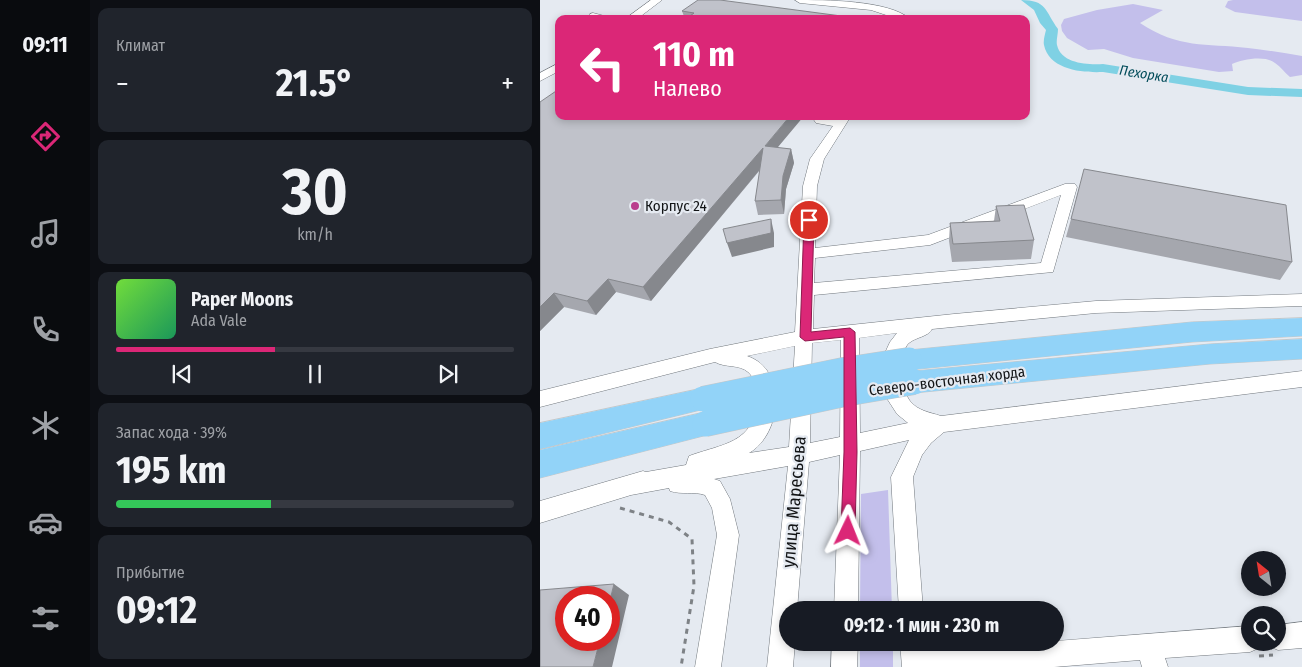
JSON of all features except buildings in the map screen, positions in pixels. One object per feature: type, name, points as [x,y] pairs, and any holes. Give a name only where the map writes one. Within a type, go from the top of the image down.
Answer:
[{"type":"highway","name":"Северо-восточная хорда","points":[[540,436],[844,394],[912,371],[1192,332],[1302,327]]},
{"type":"highway","name":"Северо-восточная хорда","points":[[912,371],[1302,349]]},
{"type":"highway","name":"Северо-восточная хорда","points":[[540,464],[704,412]]},
{"type":"street","points":[[636,15],[657,0]]},
{"type":"street","points":[[800,0],[879,8],[899,15]]},
{"type":"street","points":[[903,15],[912,9]]},
{"type":"street","points":[[540,63],[555,66]]},
{"type":"street","points":[[540,78],[555,68]]},
{"type":"street","points":[[540,82],[555,85]]},
{"type":"street","points":[[820,120],[842,120]]},
{"type":"street","name":"улица Маресьева","points":[[780,667],[799,456],[810,186],[817,159],[842,120]]},
{"type":"street","points":[[807,290],[1047,268],[1070,187],[930,240],[808,254]]},
{"type":"street","points":[[540,399],[710,356],[805,337],[954,320],[1096,307],[1302,300]]},
{"type":"street","points":[[942,424],[915,417],[904,408],[896,397],[892,357],[903,338],[920,329],[954,320]]},
{"type":"street","points":[[846,601],[850,444],[850,332]]},
{"type":"street","points":[[540,512],[726,453],[752,440],[762,425],[765,416],[765,381],[754,366],[747,362],[710,356]]},
{"type":"street","points":[[632,484],[773,458],[799,456],[942,424],[1302,379]]},
{"type":"street","points":[[910,601],[902,477],[907,459],[920,440],[942,424]]},
{"type":"street","points":[[632,484],[698,483],[712,488],[722,506],[728,535],[708,667]]},
{"type":"street","points":[[1286,636],[1302,635]]},
{"type":"street","points":[[914,658],[956,662],[1152,657],[1241,641]]},
{"type":"street","points":[[844,667],[845,651]]},
{"type":"path","points":[[620,508],[669,522],[692,540],[694,586],[681,667]]},
{"type":"shaded area","points":[[1302,0],[1302,21],[1235,12],[1225,7],[1228,1]]},
{"type":"shaded area","points":[[1133,4],[1163,10],[1140,23],[1167,37],[1180,41],[1302,56],[1302,75],[1290,77],[1271,61],[1260,58],[1232,64],[1233,71],[1219,72],[1133,58],[1104,49],[1088,50],[1067,38],[1062,31],[1061,25],[1064,19],[1097,10]]},
{"type":"shaded area","points":[[888,490],[892,601],[860,601],[861,494]]},
{"type":"shaded area","points":[[860,651],[893,651],[893,667],[860,667]]},
{"type":"waterway","name":"Пехорка","points":[[1027,0],[1039,8],[1046,23],[1052,29],[1050,45],[1056,56],[1067,63],[1084,69],[1103,68],[1248,91],[1302,93]]},
{"type":"place","name":"Корпус 24","points":[[635,206]]},
{"type":"route","points":[[809,220],[805,337],[850,332],[848,531]]}]
